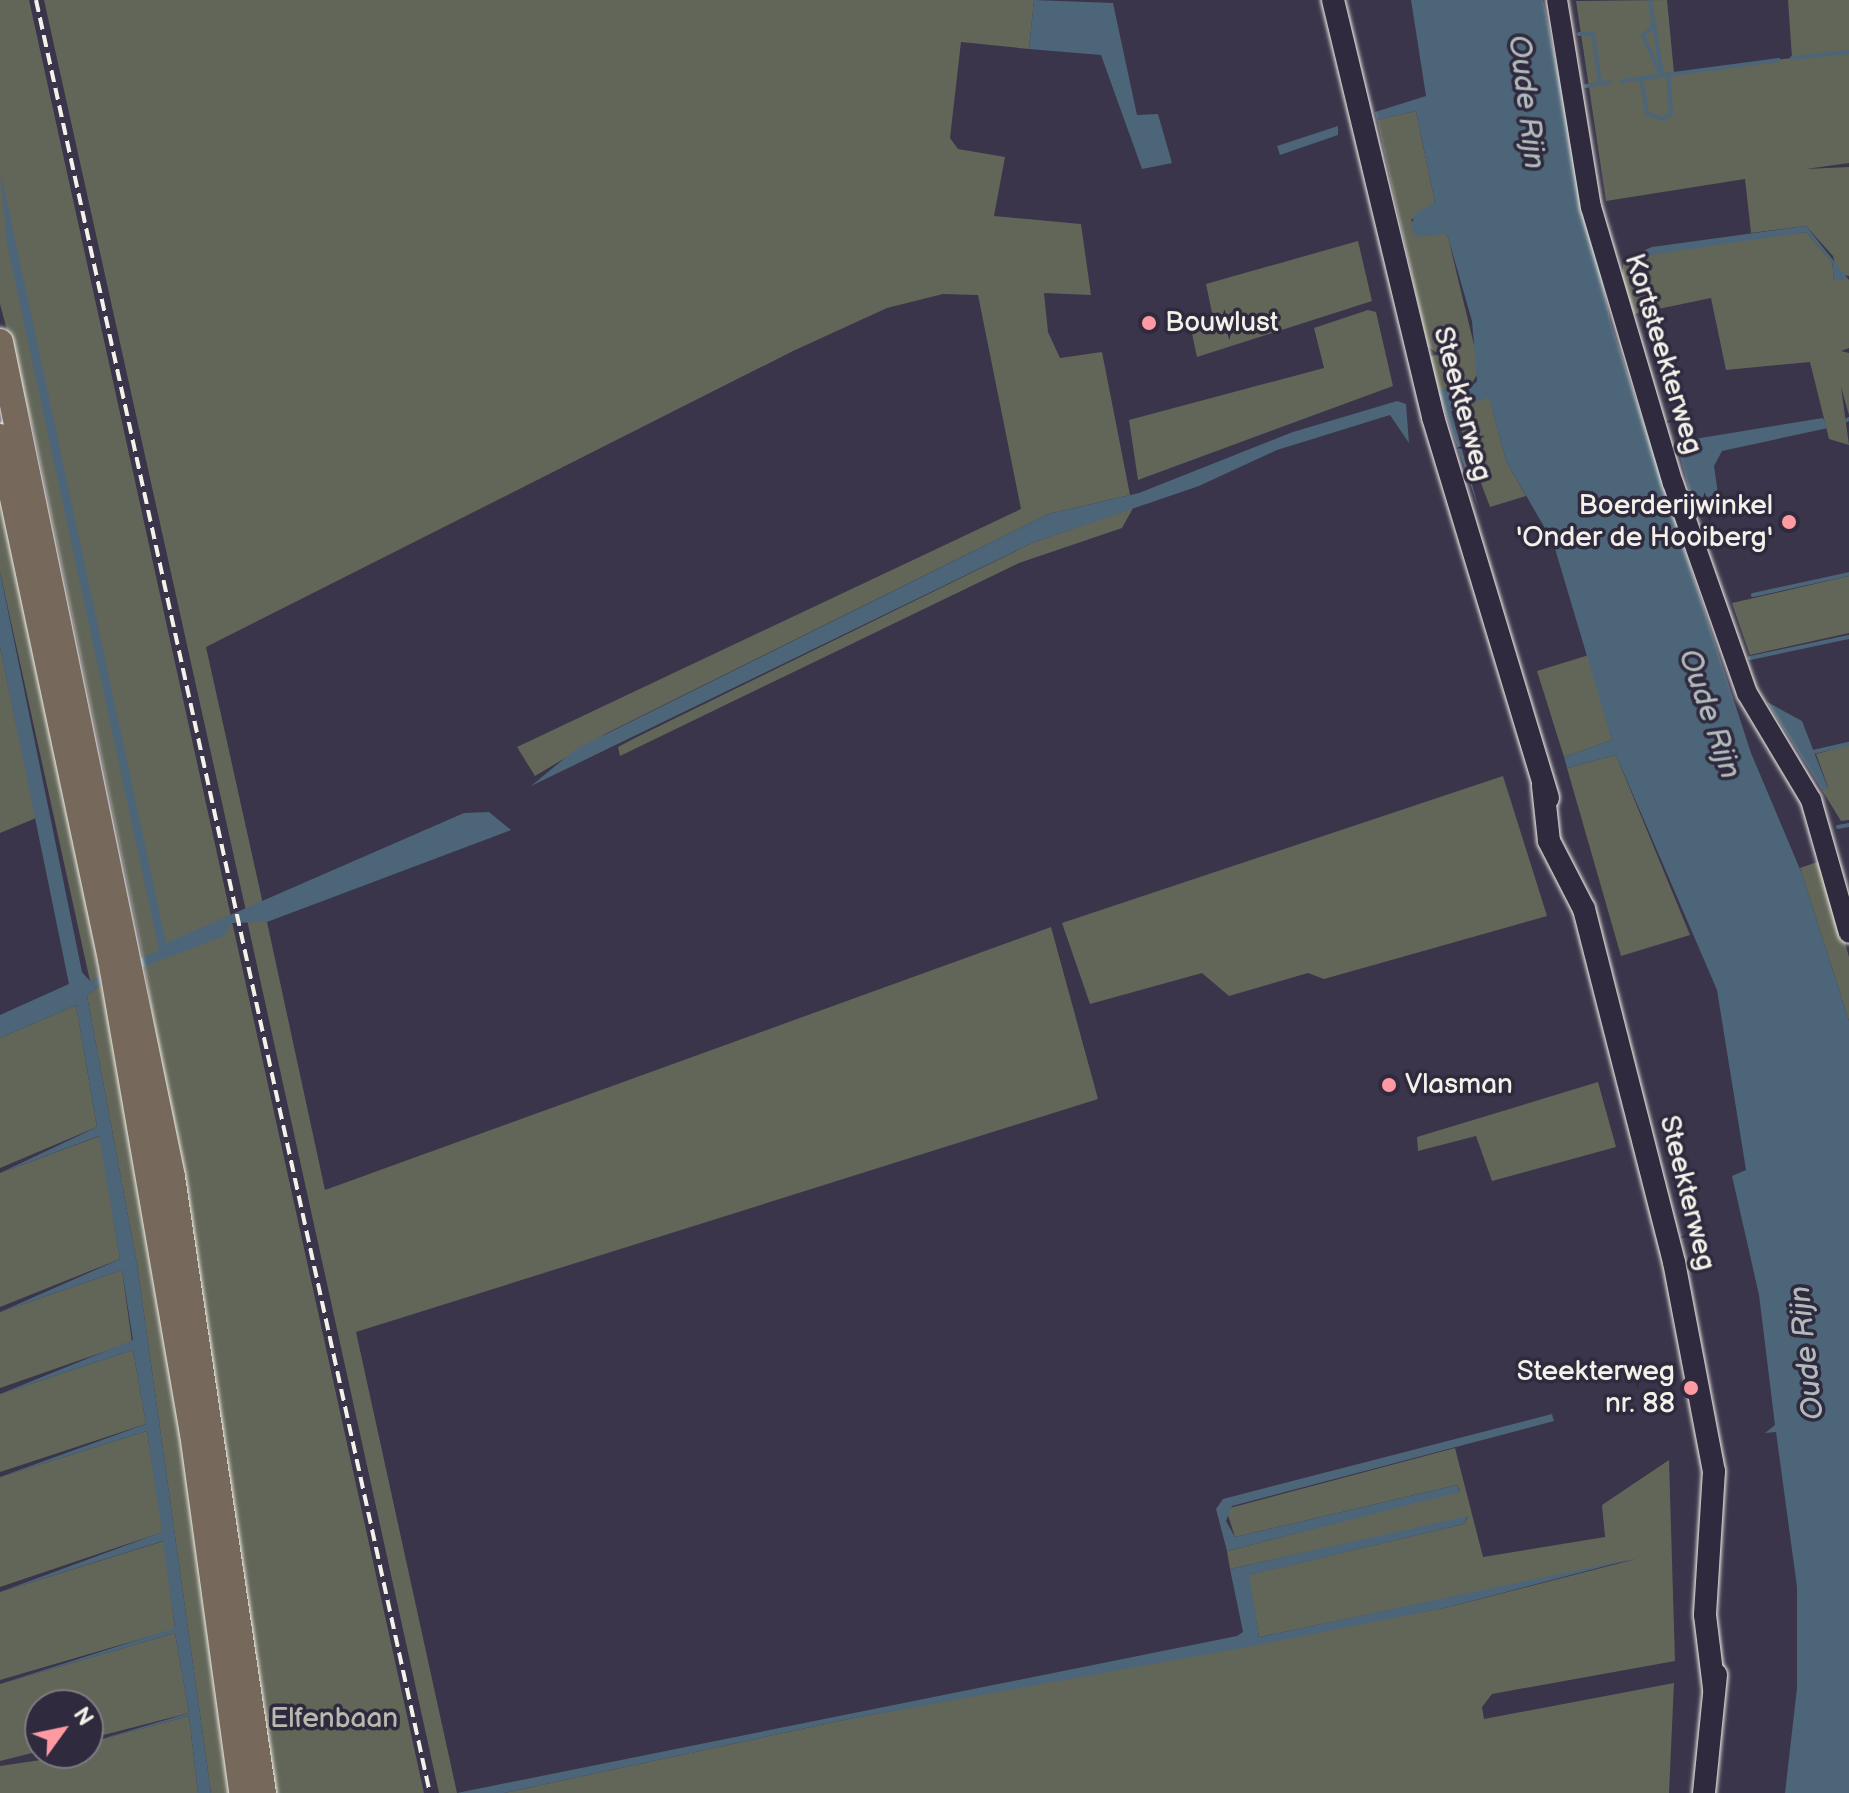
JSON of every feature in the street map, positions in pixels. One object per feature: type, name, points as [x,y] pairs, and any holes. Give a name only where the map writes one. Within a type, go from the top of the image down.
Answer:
[{"type":"highway","points":[[0,342],[213,1432],[263,1793]]},
{"type":"highway","points":[[0,437],[120,954]]},
{"type":"highway","points":[[127,989],[193,1433],[242,1793]]},
{"type":"main road","name":"Steekterweg","points":[[1320,0],[1337,34]]},
{"type":"main road","name":"Steekterweg","points":[[1333,0],[1337,34],[1433,417],[1543,786],[1556,819],[1559,864],[1584,909],[1668,1234],[1714,1492],[1706,1529],[1714,1688],[1704,1793]]},
{"type":"street","name":"Kortsteekterweg","points":[[1557,0],[1591,207],[1673,483],[1747,693],[1811,800],[1849,933]]},
{"type":"green space","name":"Elfenbaan","points":[[0,0],[29,0],[424,1793],[270,1793],[219,1406],[143,958],[34,432],[0,304]]},
{"type":"green space","points":[[44,0],[1034,0],[1029,49],[961,42],[950,138],[958,149],[1005,157],[994,216],[1081,224],[1091,295],[1044,293],[1048,332],[1060,358],[1102,352],[1130,495],[1048,514],[607,733],[535,776],[517,747],[1021,509],[978,295],[943,294],[887,308],[793,351],[206,647],[263,904],[246,911]]},
{"type":"green space","points":[[1667,0],[1674,73],[1792,58],[1788,0],[1849,0],[1849,163],[1806,169],[1849,167],[1849,276],[1837,274],[1833,256],[1806,226],[1751,233],[1745,179],[1606,201],[1576,1]]},
{"type":"green space","points":[[1416,111],[1435,203],[1411,220],[1423,236],[1447,233],[1480,370],[1467,391],[1439,390],[1428,357],[1439,354],[1428,347],[1377,120]]},
{"type":"green space","points":[[1806,232],[1832,262],[1834,280],[1849,280],[1849,348],[1841,351],[1849,353],[1849,415],[1841,387],[1849,445],[1829,439],[1810,362],[1726,370],[1711,298],[1634,314],[1622,276],[1624,259],[1655,251]]},
{"type":"green space","points":[[1358,241],[1372,301],[1197,357],[1190,324],[1213,318],[1206,284]]},
{"type":"green space","points":[[1368,310],[1376,312],[1393,386],[1138,480],[1129,420],[1324,368],[1314,328]]},
{"type":"green space","points":[[1489,396],[1506,461],[1526,496],[1490,507],[1452,406]]},
{"type":"green space","points":[[0,489],[77,845],[100,977],[90,981],[0,572]]},
{"type":"green space","points":[[1133,508],[1122,528],[1019,563],[620,756],[618,747],[633,739],[1032,543]]},
{"type":"green space","points":[[1849,576],[1849,633],[1750,655],[1732,603]]},
{"type":"green space","points":[[0,647],[36,818],[0,833]]},
{"type":"green space","points":[[1589,655],[1612,740],[1564,757],[1537,671]]},
{"type":"green space","points":[[1849,745],[1849,820],[1841,821],[1822,790],[1828,787],[1816,754]]},
{"type":"green space","points":[[1616,755],[1690,935],[1621,956],[1567,768]]},
{"type":"green space","points":[[1503,776],[1547,916],[1324,979],[1308,973],[1229,996],[1202,973],[1090,1004],[1062,923]]},
{"type":"green space","points":[[1823,860],[1849,957],[1849,1021],[1800,868]]},
{"type":"green space","points":[[247,920],[267,922],[325,1190],[1051,927],[1098,1099],[356,1332],[457,1793],[439,1793]]},
{"type":"green space","points":[[102,983],[170,1354],[231,1793],[211,1793],[137,1264],[87,996]]},
{"type":"green space","points":[[76,1005],[97,1127],[0,1168],[0,1038]]},
{"type":"green space","points":[[1598,1082],[1616,1147],[1492,1181],[1476,1136],[1418,1151],[1417,1137]]},
{"type":"green space","points":[[100,1136],[120,1259],[0,1307],[0,1173]]},
{"type":"green space","points":[[122,1270],[132,1342],[0,1388],[0,1312]]},
{"type":"green space","points":[[133,1350],[146,1424],[0,1472],[0,1394]]},
{"type":"green space","points":[[147,1431],[163,1532],[0,1587],[0,1477]]},
{"type":"green space","points":[[1455,1448],[1483,1557],[1605,1537],[1602,1505],[1669,1460],[1675,1661],[1492,1694],[1482,1707],[1484,1719],[1674,1683],[1669,1793],[504,1793],[844,1720],[1449,1607],[1636,1559],[1259,1637],[1248,1575],[1464,1524],[1468,1517],[1230,1569],[1227,1551],[1460,1491],[1457,1485],[1235,1537],[1226,1509]]},
{"type":"green space","points":[[164,1541],[175,1629],[0,1680],[0,1592]]},
{"type":"green space","points":[[175,1633],[189,1713],[104,1735],[104,1689],[24,1689],[24,1755],[0,1761],[0,1684]]},
{"type":"green space","points":[[189,1716],[198,1793],[0,1793],[0,1766],[24,1762],[24,1769],[104,1769],[104,1739]]},
{"type":"water","points":[[1034,0],[1113,3],[1137,115],[1158,114],[1172,163],[1142,169],[1101,55],[1029,49]]},
{"type":"water","name":"Oude Rijn","points":[[1411,0],[1543,0],[1611,323],[1751,753],[1802,874],[1849,1021],[1849,1793],[1785,1793],[1797,1688],[1797,1587],[1776,1432],[1765,1433],[1775,1425],[1759,1295],[1732,1176],[1746,1170],[1717,990],[1616,755],[1567,768],[1564,757],[1612,740],[1553,542],[1506,461],[1489,397],[1451,411],[1479,509],[1440,397],[1439,390],[1467,391],[1477,381],[1472,321],[1447,234],[1416,237],[1411,227],[1415,213],[1435,203],[1416,111],[1377,120],[1375,112],[1426,96]]},
{"type":"water","points":[[1338,126],[1338,135],[1280,155],[1277,146]]},
{"type":"water","points":[[0,169],[166,943],[464,813],[489,812],[511,830],[267,922],[232,923],[224,936],[102,983],[87,996],[137,1264],[211,1793],[198,1793],[189,1716],[104,1739],[189,1713],[175,1633],[0,1684],[175,1628],[163,1541],[0,1592],[162,1532],[147,1431],[0,1477],[146,1424],[133,1350],[0,1394],[133,1340],[122,1270],[0,1312],[120,1259],[99,1136],[0,1173],[97,1127],[76,1005],[0,1038],[0,1015],[69,984],[0,647],[0,572],[82,972],[90,981],[159,950],[7,244]]},
{"type":"water","points":[[1806,226],[1849,280],[1834,280],[1832,262],[1806,232],[1624,259],[1652,247]]},
{"type":"water","points":[[1397,401],[1406,404],[1409,443],[1390,415],[1277,450],[1199,486],[1032,543],[531,786],[576,749],[1048,514],[1139,493],[1293,432]]},
{"type":"water","points":[[1823,418],[1828,428],[1722,451],[1714,466],[1719,501],[1695,512],[1676,442]]},
{"type":"water","points":[[1767,702],[1802,721],[1828,788],[1822,790]]},
{"type":"water","points":[[1552,1414],[1554,1421],[1232,1506],[1226,1521],[1235,1537],[1457,1485],[1460,1492],[1227,1551],[1216,1509],[1223,1499]]},
{"type":"water","points":[[1468,1516],[1464,1524],[1249,1575],[1259,1637],[1636,1558],[1449,1607],[844,1720],[504,1793],[457,1793],[1237,1636],[1243,1632],[1230,1569]]},
{"type":"waterway","points":[[1650,2],[1662,74]]},
{"type":"waterway","points":[[1655,24],[1643,36],[1660,73]]},
{"type":"waterway","points":[[1579,34],[1593,34],[1600,84]]},
{"type":"waterway","points":[[1792,58],[1849,52]]},
{"type":"waterway","points":[[1621,81],[1779,60]]},
{"type":"waterway","points":[[1641,78],[1647,113],[1663,119],[1671,113],[1668,74]]},
{"type":"waterway","points":[[1586,86],[1610,82]]},
{"type":"waterway","points":[[1753,595],[1849,574]]},
{"type":"waterway","points":[[1750,658],[1849,637]]},
{"type":"waterway","points":[[1813,752],[1849,744]]},
{"type":"waterway","points":[[1838,827],[1849,825]]},
{"type":"railway","points":[[36,0],[430,1793]]},
{"type":"place","name":"Bouwlust","points":[[1149,323]]},
{"type":"place","name":"Boerderijwinkel 'Onder de Hooiberg'","points":[[1789,522]]},
{"type":"place","name":"Vlasman","points":[[1389,1085]]},
{"type":"place","name":"Steekterweg nr. 88","points":[[1691,1388]]}]
